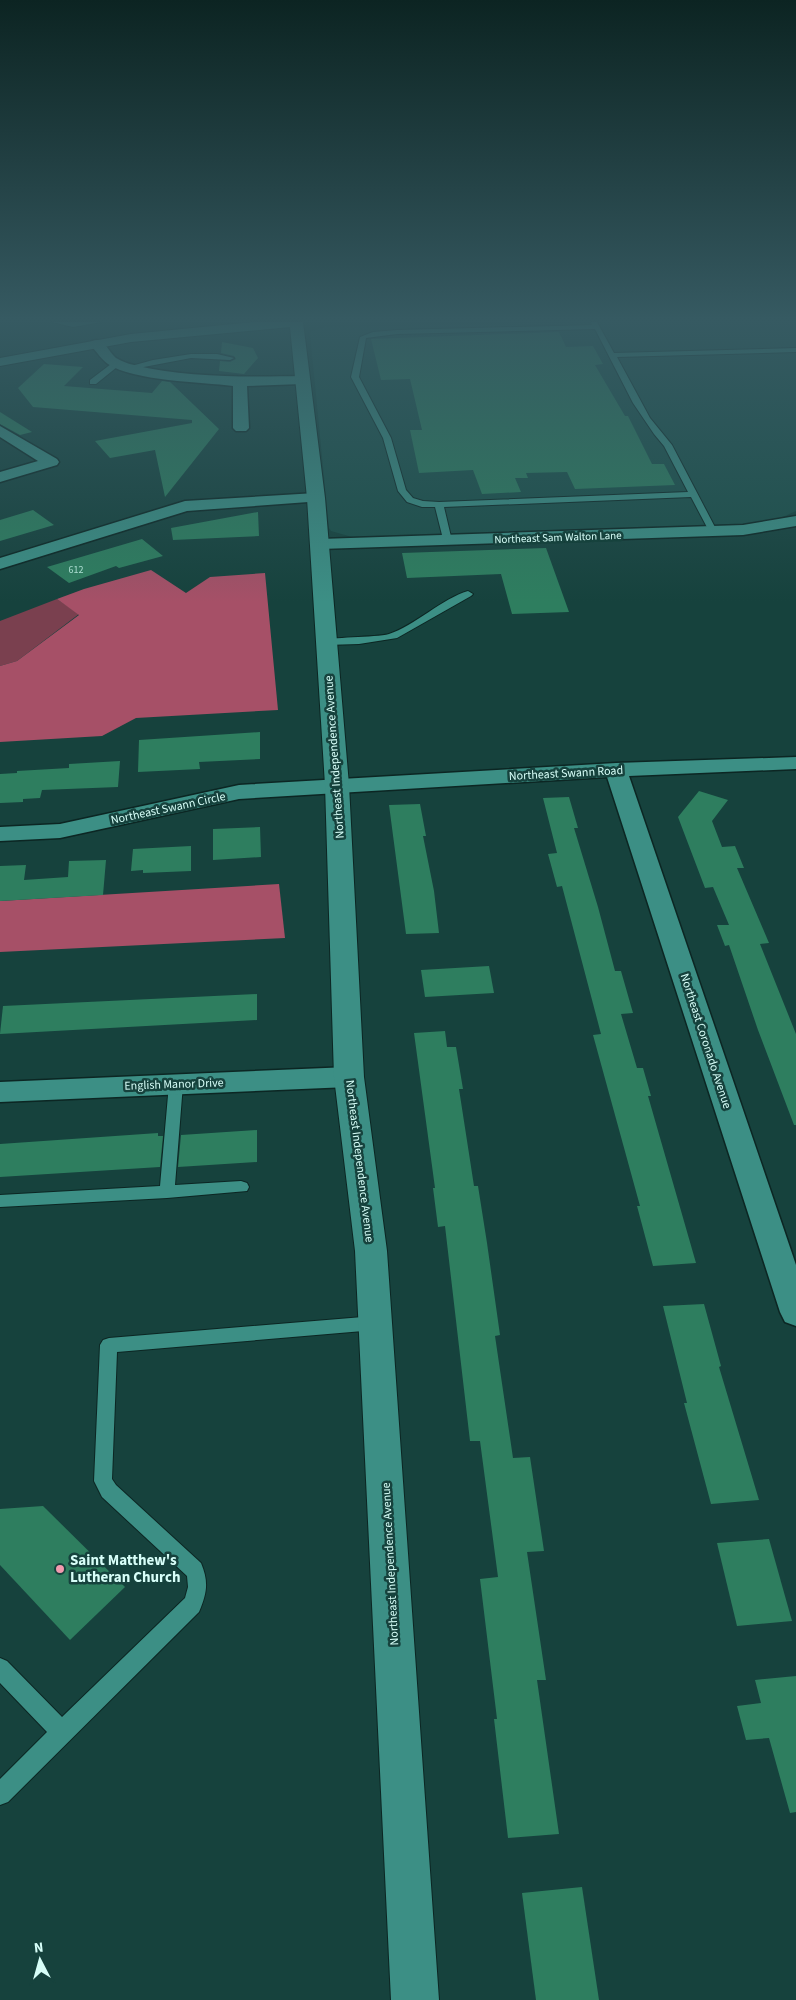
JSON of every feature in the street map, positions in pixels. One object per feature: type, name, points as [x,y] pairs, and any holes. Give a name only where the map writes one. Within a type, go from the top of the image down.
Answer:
[{"type":"street","points":[[241,415],[241,428]]},
{"type":"street","name":"Northeast Independence Avenue","points":[[306,415],[320,544],[337,785],[349,1077],[371,1252],[415,2000]]},
{"type":"street","points":[[0,431],[51,462],[0,477]]},
{"type":"street","points":[[0,564],[185,506],[316,498]]},
{"type":"street","name":"Northeast Sam Walton Lane","points":[[320,544],[713,531],[763,528],[796,520]]},
{"type":"street","name":"Northeast Swann Road","points":[[337,785],[616,770],[796,763]]},
{"type":"street","name":"Northeast Coronado Avenue","points":[[616,770],[796,1312]]},
{"type":"street","name":"Northeast Swann Circle","points":[[0,834],[60,831],[239,792],[337,785]]},
{"type":"street","name":"English Manor Drive","points":[[0,1092],[349,1077]]},
{"type":"lane","points":[[375,415],[387,438],[402,491],[410,500],[422,504],[439,505],[694,494]]},
{"type":"lane","points":[[645,415],[657,435],[668,445],[713,531]]},
{"type":"lane","points":[[439,505],[447,541]]},
{"type":"lane","points":[[326,642],[360,641],[393,636],[468,594]]},
{"type":"lane","points":[[167,1192],[176,1084]]},
{"type":"lane","points":[[0,1201],[241,1187]]},
{"type":"lane","points":[[0,1794],[192,1605],[198,1584],[194,1570],[109,1490],[103,1481],[109,1345],[375,1323]]},
{"type":"lane","points":[[0,1668],[62,1732]]},
{"type":"shaded area","points":[[318,415],[796,415],[796,511],[774,521],[747,526],[487,535],[352,537],[331,531],[329,528]]},
{"type":"shaded area","points":[[151,570],[186,593],[210,577],[265,573],[278,710],[136,718],[102,736],[0,742],[0,666],[17,661],[79,615],[57,599],[84,589]]},
{"type":"shaded area","points":[[57,599],[79,614],[17,661],[0,666],[0,621]]},
{"type":"shaded area","points":[[279,884],[285,938],[0,952],[0,901]]},
{"type":"building","points":[[0,415],[5,415],[32,432],[20,435],[0,424]]},
{"type":"building","points":[[135,415],[205,415],[219,429],[165,497],[155,450],[110,458],[95,441],[192,423],[192,420]]},
{"type":"building","points":[[419,415],[628,416],[652,464],[664,464],[675,485],[575,489],[567,472],[526,473],[528,478],[515,478],[521,492],[482,494],[473,470],[419,473],[410,430],[422,430]]},
{"type":"building","points":[[33,510],[54,525],[0,541],[0,520]]},
{"type":"building","points":[[258,512],[259,536],[173,540],[171,528]]},
{"type":"building","points":[[142,539],[163,556],[119,568],[116,566],[69,583],[47,567]]},
{"type":"building","points":[[546,548],[569,612],[512,614],[501,574],[407,578],[402,553]]},
{"type":"building","points":[[260,732],[260,759],[199,762],[200,769],[138,772],[139,740]]},
{"type":"building","points":[[120,761],[118,787],[42,790],[40,798],[23,799],[23,802],[0,803],[0,774],[17,773],[17,771],[69,768],[69,764]]},
{"type":"building","points":[[699,791],[728,800],[712,821],[722,847],[735,846],[744,868],[737,868],[769,943],[760,944],[796,1034],[796,1125],[794,1125],[758,1030],[729,945],[725,946],[717,925],[729,925],[713,887],[705,888],[678,817]]},
{"type":"building","points":[[569,797],[578,828],[574,828],[615,971],[621,971],[633,1013],[621,1014],[637,1068],[643,1068],[651,1096],[648,1096],[696,1263],[653,1266],[637,1206],[640,1206],[593,1035],[601,1034],[562,886],[557,887],[548,854],[557,853],[543,798]]},
{"type":"building","points":[[420,804],[426,836],[423,836],[434,891],[439,933],[406,934],[389,805]]},
{"type":"building","points":[[260,827],[261,857],[213,860],[213,829]]},
{"type":"building","points":[[191,846],[191,871],[143,873],[143,870],[131,871],[133,849]]},
{"type":"building","points":[[106,860],[103,895],[0,901],[0,866],[26,865],[24,880],[68,877],[69,861]]},
{"type":"building","points":[[489,966],[494,993],[425,997],[421,970]]},
{"type":"building","points":[[257,994],[257,1020],[0,1034],[3,1006]]},
{"type":"building","points":[[445,1031],[447,1047],[456,1047],[463,1089],[459,1089],[474,1186],[478,1186],[487,1243],[500,1335],[495,1336],[513,1458],[530,1457],[544,1551],[527,1552],[546,1680],[537,1680],[559,1834],[508,1838],[494,1719],[497,1719],[480,1579],[498,1577],[480,1441],[470,1441],[445,1226],[438,1227],[433,1188],[435,1188],[414,1033]]},
{"type":"building","points":[[257,1130],[257,1162],[178,1167],[181,1135]]},
{"type":"building","points":[[158,1133],[158,1136],[163,1136],[160,1167],[0,1177],[0,1144]]},
{"type":"building","points":[[704,1304],[721,1366],[719,1367],[759,1500],[711,1504],[684,1403],[687,1403],[663,1306]]},
{"type":"building","name":"Saint Matthew's Lutheran Church","points":[[43,1506],[125,1587],[70,1640],[0,1565],[0,1509]]},
{"type":"building","points":[[769,1539],[792,1621],[737,1626],[717,1543]]},
{"type":"building","points":[[796,1676],[796,1812],[790,1813],[769,1738],[746,1740],[737,1706],[761,1703],[755,1680]]},
{"type":"building","points":[[582,1887],[599,2000],[536,2000],[522,1893]]},
{"type":"place","name":"Saint Matthew's Lutheran Church","points":[[60,1569]]}]
